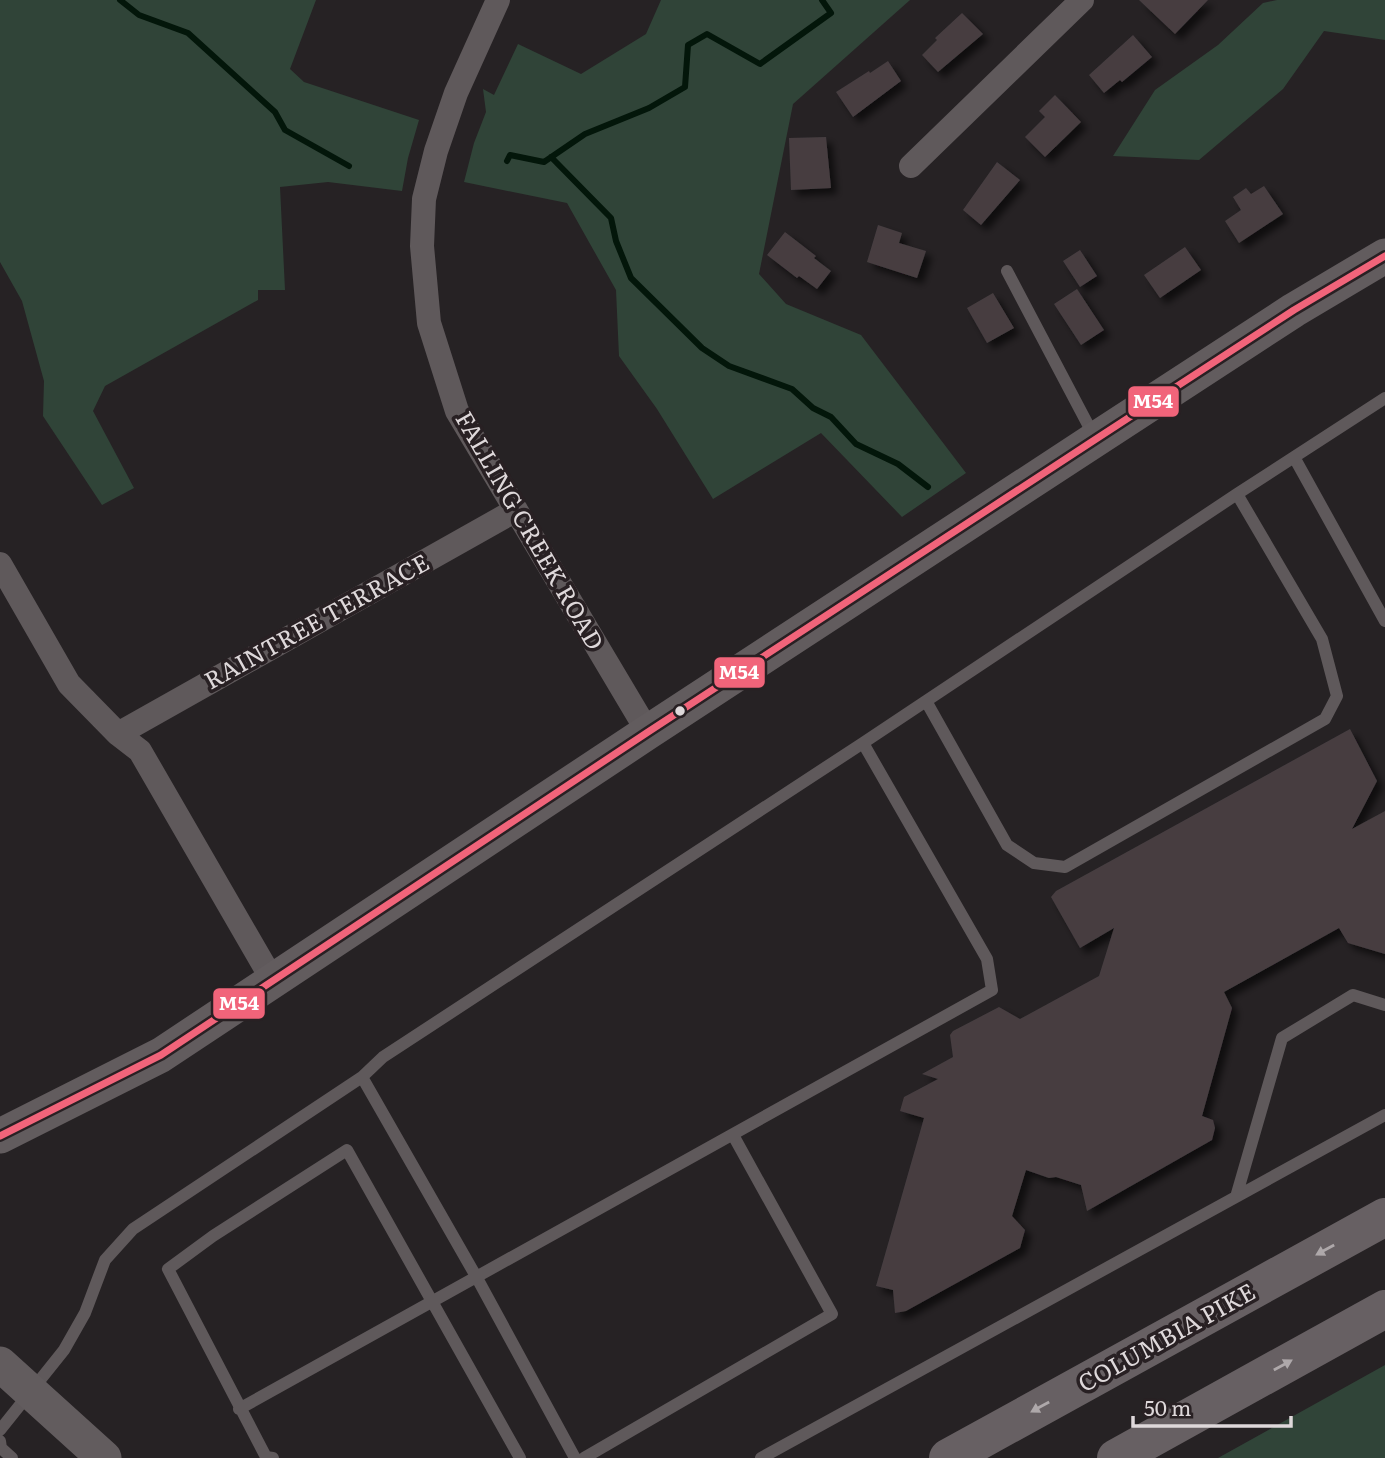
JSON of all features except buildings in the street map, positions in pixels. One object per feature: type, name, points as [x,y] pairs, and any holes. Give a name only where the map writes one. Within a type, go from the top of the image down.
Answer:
[{"type":"highway","name":"COLUMBIA PIKE","points":[[948,1458],[1385,1217]]},
{"type":"highway","points":[[1116,1458],[1385,1309]]},
{"type":"main road","points":[[0,1136],[161,1055],[1096,439],[1294,310],[1385,256]]},
{"type":"main road","points":[[0,1364],[104,1458]]},
{"type":"street","name":"FALLING CREEK ROAD","points":[[498,0],[456,93],[436,151],[424,199],[422,246],[429,323],[457,411],[648,732]]},
{"type":"street","points":[[911,166],[1082,0]]},
{"type":"street","name":"RAINTREE TERRACE","points":[[118,734],[516,510]]},
{"type":"street","points":[[0,564],[69,684],[118,734],[140,751],[274,981]]},
{"type":"lane","points":[[1007,271],[1096,439]]},
{"type":"lane","points":[[0,1430],[64,1350],[85,1313],[105,1259],[133,1229],[362,1077],[383,1057],[1385,398]]},
{"type":"lane","points":[[1294,457],[1385,621]]},
{"type":"lane","points":[[926,701],[1007,845],[1034,863],[1065,867],[1325,719],[1337,696],[1322,639],[1237,494]]},
{"type":"lane","points":[[239,1409],[992,990],[987,959],[863,743]]},
{"type":"lane","points":[[1236,1197],[1282,1038],[1353,995],[1385,1005]]},
{"type":"lane","points":[[362,1077],[477,1278],[575,1458]]},
{"type":"lane","points":[[761,1458],[1385,1115]]},
{"type":"lane","points":[[584,1458],[832,1314],[733,1135]]},
{"type":"lane","points":[[273,1458],[266,1457],[239,1409],[168,1269],[213,1236],[347,1150],[520,1458]]},
{"type":"lane","points":[[0,1441],[1,1448],[12,1458]]},
{"type":"green space","points":[[0,0],[316,0],[290,69],[304,82],[419,120],[402,191],[328,182],[280,187],[285,290],[258,290],[258,300],[105,386],[93,411],[134,488],[102,505],[43,416],[44,381],[22,301],[0,262]]},
{"type":"green space","points":[[661,0],[910,0],[793,104],[759,274],[786,304],[861,335],[966,473],[902,517],[821,433],[713,499],[657,409],[619,356],[616,290],[567,203],[464,182],[474,143],[486,112],[483,89],[494,95],[518,44],[581,74],[646,34]]},
{"type":"green space","points":[[1277,0],[1385,0],[1385,40],[1324,31],[1283,89],[1199,160],[1113,156],[1155,90],[1218,45],[1263,3]]},
{"type":"green space","points":[[1385,1365],[1385,1458],[1218,1458]]},
{"type":"waterway","points":[[120,0],[139,15],[188,33],[275,112],[285,130],[349,166]]},
{"type":"waterway","points":[[507,161],[510,155],[544,162],[585,134],[649,108],[685,87],[688,45],[707,34],[760,64],[831,13],[822,0]]},
{"type":"waterway","points":[[551,157],[611,218],[616,241],[631,278],[702,348],[729,366],[792,389],[813,408],[831,417],[856,444],[898,464],[928,487]]},
{"type":"transit line","name":"M54","points":[[0,1136],[161,1055],[1096,439],[1294,310],[1385,256]]}]
